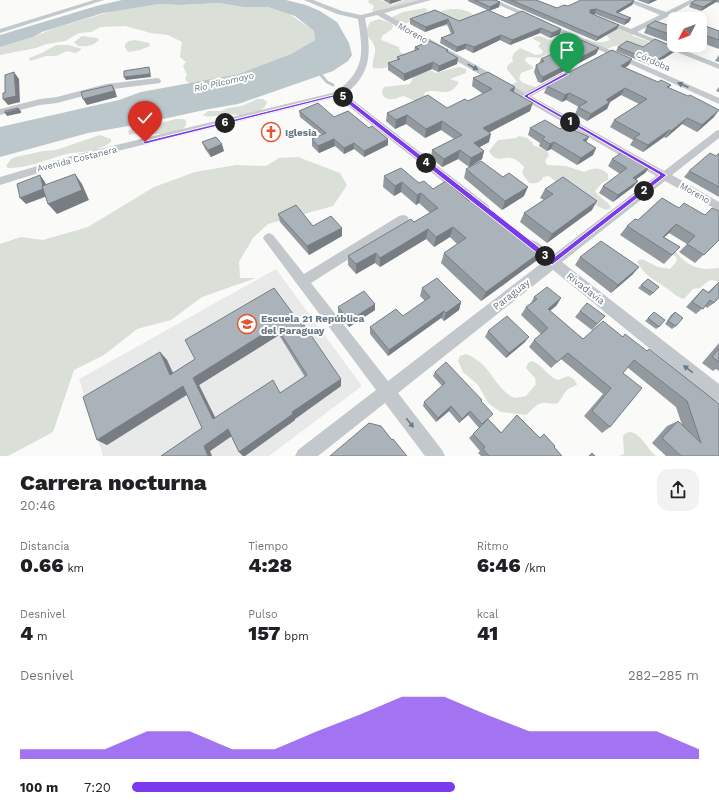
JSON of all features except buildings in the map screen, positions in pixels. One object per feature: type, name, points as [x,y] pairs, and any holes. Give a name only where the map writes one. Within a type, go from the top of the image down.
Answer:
[{"type":"street","points":[[0,31],[101,0]]},
{"type":"street","points":[[307,0],[336,13],[352,17],[361,17],[428,0]]},
{"type":"street","name":"Córdoba","points":[[491,0],[606,54],[719,101]]},
{"type":"street","points":[[627,0],[666,14]]},
{"type":"street","points":[[631,32],[695,0]]},
{"type":"street","name":"Moreno","points":[[378,13],[719,207]]},
{"type":"street","points":[[592,16],[719,67]]},
{"type":"street","name":"Avenida Costanera","points":[[0,181],[75,158],[138,144],[339,94],[350,87],[360,73],[366,57],[365,39],[361,17]]},
{"type":"street","points":[[525,96],[574,70]]},
{"type":"street","points":[[0,112],[40,102],[57,100],[106,87],[157,81]]},
{"type":"street","points":[[339,94],[496,218]]},
{"type":"street","name":"Paraguay","points":[[304,456],[719,133]]},
{"type":"street","points":[[302,282],[403,219]]},
{"type":"street","points":[[269,238],[436,456]]},
{"type":"street","name":"Rivadavia","points":[[521,238],[719,394]]},
{"type":"shaded area","points":[[369,0],[380,0],[392,5],[405,0],[424,0],[393,9],[387,13],[380,13],[372,11],[374,6],[368,2]]},
{"type":"shaded area","points":[[219,3],[243,7],[268,7],[288,13],[314,31],[315,40],[291,54],[245,73],[191,84],[186,81],[185,78],[187,75],[183,66],[186,62],[180,57],[182,42],[168,35],[151,33],[125,26],[101,27],[91,32],[79,33],[65,41],[0,55],[0,47],[33,37],[55,28],[116,10],[159,4],[180,5]]},
{"type":"shaded area","points":[[425,8],[428,10],[423,16],[442,25],[451,23],[440,12],[444,10],[464,10],[476,17],[450,27],[439,27],[416,19],[405,24],[399,23],[392,19],[392,17],[403,12]]},
{"type":"shaded area","points":[[379,19],[391,23],[393,26],[392,29],[382,36],[381,40],[399,47],[400,52],[407,56],[391,66],[373,68],[375,48],[374,44],[367,35],[367,32],[370,22]]},
{"type":"shaded area","points":[[622,27],[637,31],[638,33],[632,35],[648,41],[649,42],[642,47],[648,49],[622,45],[607,49],[584,40],[604,42],[610,40],[605,32]]},
{"type":"shaded area","points":[[82,36],[97,38],[99,40],[89,46],[78,46],[74,42]]},
{"type":"shaded area","points":[[540,36],[556,42],[569,39],[580,43],[572,47],[562,49],[562,52],[551,53],[540,58],[528,57],[525,59],[526,62],[534,68],[521,73],[519,79],[523,83],[535,87],[537,91],[532,96],[522,96],[508,86],[517,82],[507,69],[507,66],[513,61],[512,58],[514,53],[520,48],[536,55],[541,54],[543,51],[538,46],[541,43],[533,39],[534,37]]},
{"type":"shaded area","points":[[135,40],[149,43],[150,46],[140,50],[128,52],[125,44],[129,41]]},
{"type":"shaded area","points":[[56,45],[69,45],[82,49],[76,53],[67,51],[56,56],[46,56],[30,61],[29,58]]},
{"type":"shaded area","points":[[459,67],[466,69],[466,73],[450,79],[459,82],[451,91],[429,91],[424,93],[426,98],[417,102],[404,96],[391,99],[386,98],[383,95],[382,92],[384,87],[410,84],[414,75],[426,68],[435,73]]},
{"type":"shaded area","points":[[257,99],[263,99],[267,102],[263,109],[255,113],[241,115],[203,115],[208,111],[221,111],[228,108],[242,106]]},
{"type":"shaded area","points":[[176,119],[184,119],[186,121],[186,125],[183,129],[170,134],[155,134],[146,132],[129,135],[128,131],[135,127],[154,125]]},
{"type":"shaded area","points":[[100,135],[111,139],[111,142],[93,151],[63,155],[15,168],[8,168],[6,166],[11,159],[16,157],[43,151],[56,150]]},
{"type":"shaded area","points":[[519,136],[527,138],[533,143],[533,145],[547,151],[549,155],[545,161],[547,165],[566,166],[584,172],[597,168],[608,174],[608,180],[603,182],[595,191],[608,203],[611,208],[606,210],[599,207],[560,185],[549,176],[543,177],[538,183],[529,183],[522,173],[524,167],[518,161],[510,158],[495,158],[489,151],[498,140],[516,138]]},
{"type":"shaded area","points":[[298,157],[340,173],[347,185],[333,206],[268,224],[253,238],[239,262],[240,278],[256,278],[202,297],[171,320],[137,329],[104,355],[74,370],[53,432],[8,456],[0,456],[0,244],[21,237],[43,240],[88,227],[154,187],[195,172],[236,165],[266,166],[279,158]]},
{"type":"shaded area","points":[[674,246],[678,255],[691,265],[706,269],[719,268],[719,282],[712,280],[708,281],[700,288],[693,289],[684,299],[668,290],[649,276],[639,266],[637,261],[642,259],[658,267],[670,269],[676,262],[677,258],[669,251]]},
{"type":"shaded area","name":"Escuela 21 República del Paraguay","points":[[276,269],[362,386],[269,456],[103,456],[79,379]]},
{"type":"shaded area","points":[[466,354],[481,363],[501,388],[514,398],[526,396],[536,384],[535,378],[526,368],[528,363],[532,361],[554,378],[558,380],[568,376],[574,379],[577,385],[567,390],[558,403],[540,404],[526,415],[501,412],[489,404],[478,385],[463,372],[458,361],[460,356]]},
{"type":"shaded area","points":[[630,432],[638,436],[656,456],[619,456],[624,454],[623,436]]},
{"type":"water","name":"Río Pilcomayo","points":[[122,0],[286,0],[306,5],[320,11],[337,22],[349,43],[352,55],[348,61],[333,71],[238,104],[88,133],[0,157],[0,127],[119,100],[141,92],[239,74],[291,54],[315,40],[314,31],[295,16],[268,7],[243,7],[219,3],[180,5],[159,4],[103,13],[0,47],[0,35],[100,5]]},
{"type":"waterway","points":[[318,72],[321,75]]},
{"type":"waterway","points":[[321,75],[327,82],[333,85]]},
{"type":"place","name":"Iglesia","points":[[271,132]]},
{"type":"place","name":"Escuela 21 República del Paraguay","points":[[247,324]]},
{"type":"route","points":[[145,142],[339,94],[552,262],[664,175],[525,96],[567,74]]}]
